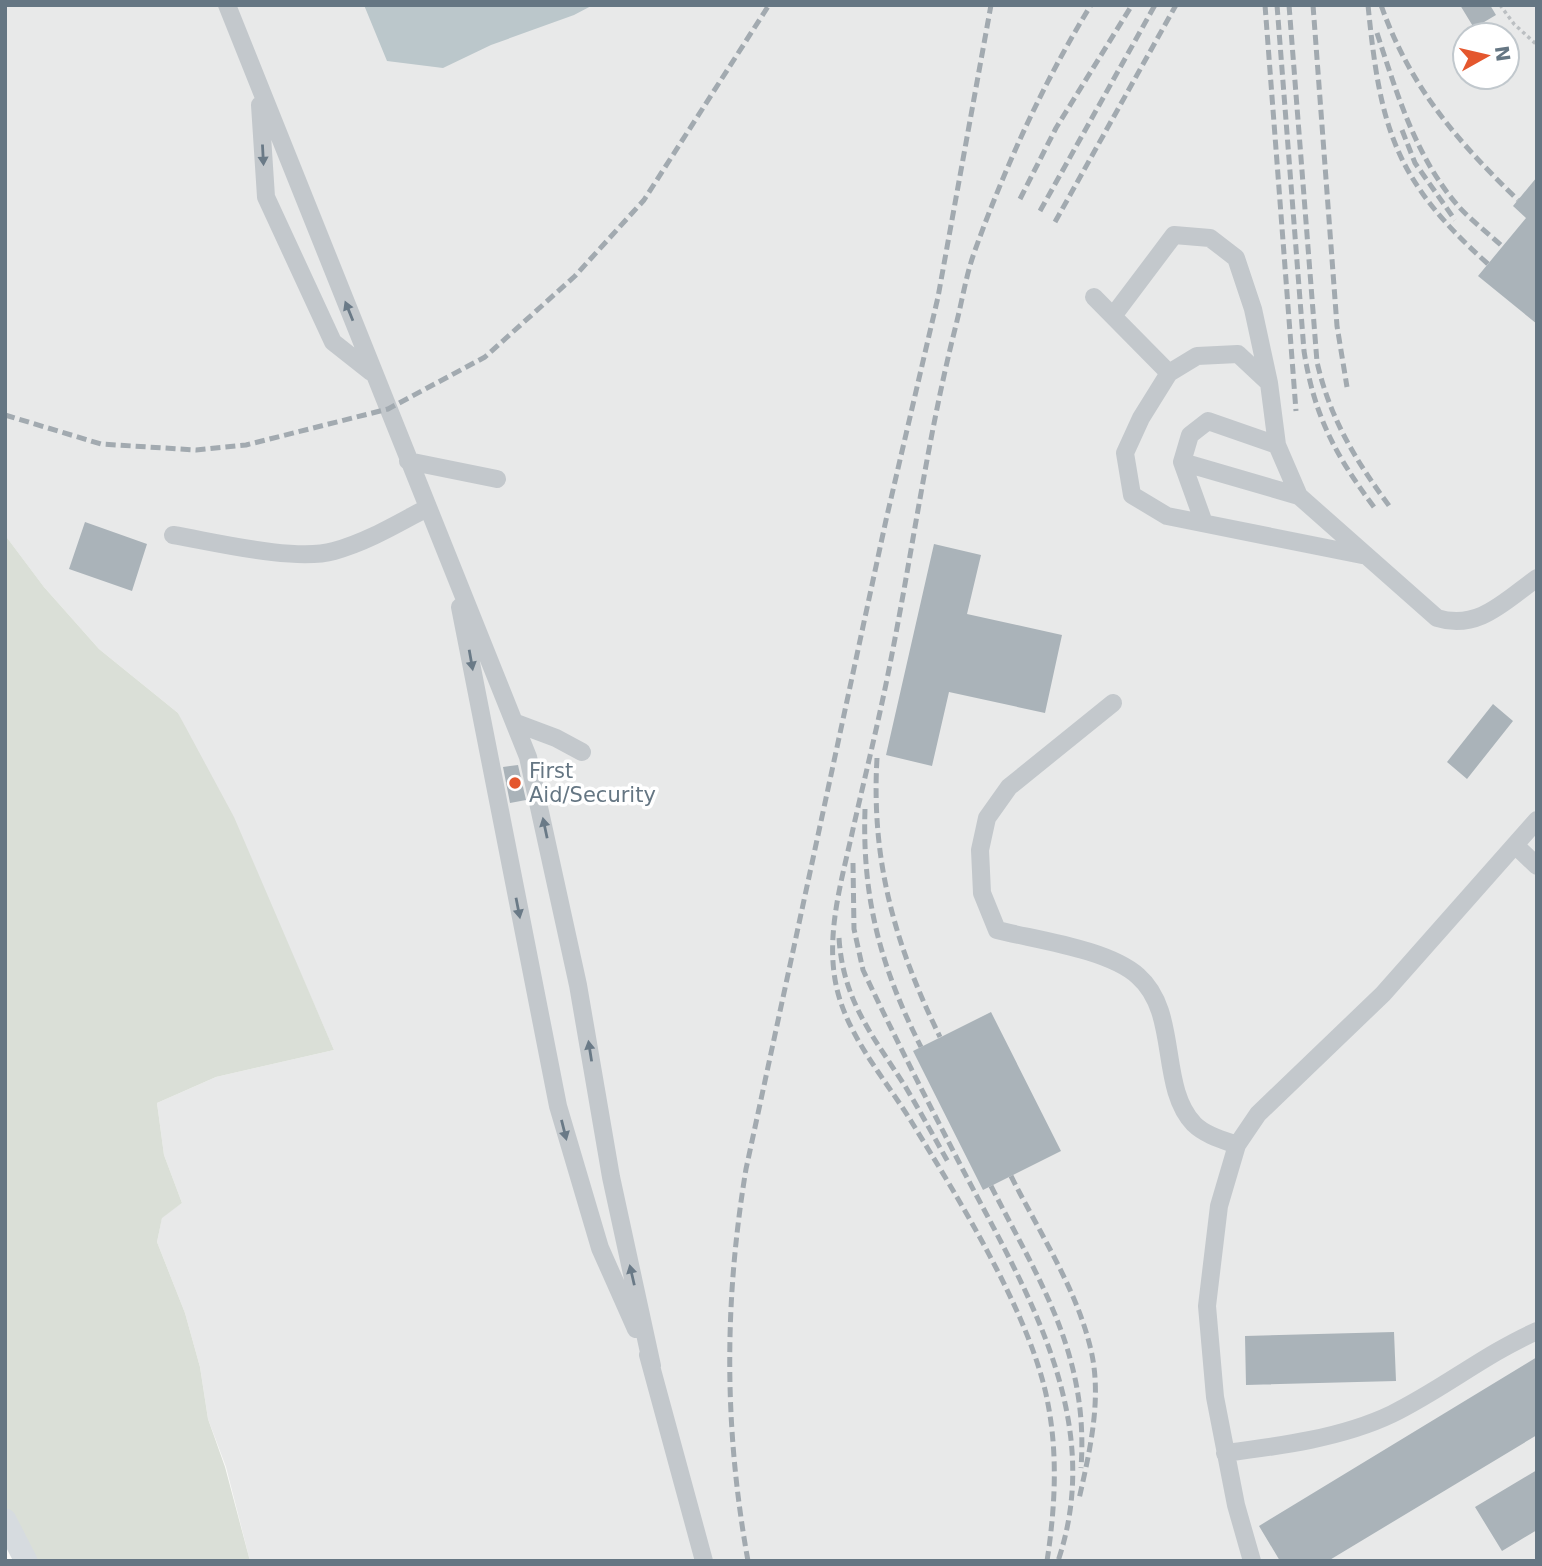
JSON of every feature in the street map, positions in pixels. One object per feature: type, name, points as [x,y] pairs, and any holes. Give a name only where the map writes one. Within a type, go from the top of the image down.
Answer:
[{"type":"main road","points":[[5,1520],[26,1561]]},
{"type":"street","points":[[226,5],[516,723],[538,793],[582,1008],[611,1177],[652,1364],[704,1561]]},
{"type":"street","points":[[259,87],[266,197],[333,342],[374,375]]},
{"type":"street","points":[[1114,317],[1174,235],[1210,238],[1236,258],[1253,309],[1269,383],[1277,445],[1299,496],[1362,555],[1437,618],[1453,623],[1479,620],[1537,578]]},
{"type":"street","points":[[1094,297],[1169,373]]},
{"type":"street","points":[[1269,383],[1238,354],[1197,356],[1169,373],[1125,453],[1132,495],[1167,516],[1362,555]]},
{"type":"street","points":[[1204,523],[1182,462],[1190,435],[1208,421],[1277,445]]},
{"type":"street","points":[[408,461],[497,479]]},
{"type":"street","points":[[1182,462],[1299,496]]},
{"type":"street","points":[[173,535],[299,554],[332,552],[381,533],[427,508]]},
{"type":"street","points":[[452,569],[546,1051],[568,1145],[600,1248],[652,1364]]},
{"type":"street","points":[[1113,703],[1009,786],[987,818],[980,850],[982,892],[997,930],[1102,957],[1137,975],[1149,988],[1162,1014],[1177,1090],[1193,1123],[1208,1134],[1237,1145]]},
{"type":"street","points":[[516,723],[556,738],[582,752]]},
{"type":"street","points":[[1252,1561],[1225,1453],[1215,1397],[1207,1306],[1219,1206],[1237,1145],[1274,1096],[1383,994],[1537,820]]},
{"type":"street","points":[[1516,846],[1537,866]]},
{"type":"street","points":[[1225,1453],[1277,1446],[1358,1426],[1392,1414],[1494,1350],[1537,1331]]},
{"type":"path","points":[[1500,5],[1514,24],[1537,45]]},
{"type":"shaded area","points":[[5,5],[1537,5],[1537,1561],[250,1561],[226,1467],[208,1419],[200,1367],[185,1313],[157,1242],[162,1217],[182,1203],[164,1155],[157,1103],[216,1077],[334,1050],[283,933],[178,713],[99,649],[44,587],[5,535]]},
{"type":"shaded area","points":[[364,5],[593,5],[574,15],[491,45],[443,68],[387,61]]},
{"type":"shaded area","points":[[5,535],[44,587],[99,649],[178,713],[234,817],[334,1050],[216,1077],[157,1103],[164,1155],[182,1203],[162,1218],[157,1242],[185,1313],[200,1367],[208,1419],[225,1467],[250,1561],[27,1561],[5,1517]]},
{"type":"building","points":[[1460,5],[1490,5],[1496,15],[1486,21],[1470,21]]},
{"type":"building","points":[[1537,177],[1537,324],[1478,276],[1526,218],[1513,206]]},
{"type":"building","points":[[85,522],[147,544],[132,591],[69,569]]},
{"type":"building","points":[[934,544],[981,555],[967,614],[1062,635],[1045,713],[949,692],[932,766],[886,755]]},
{"type":"building","points":[[1493,704],[1513,721],[1467,779],[1447,762]]},
{"type":"building","name":"First Aid/Security","points":[[518,765],[526,800],[510,803],[503,767]]},
{"type":"building","points":[[991,1012],[1061,1151],[983,1190],[913,1051]]},
{"type":"building","points":[[1394,1332],[1396,1381],[1246,1385],[1245,1336]]},
{"type":"building","points":[[1537,1357],[1537,1435],[1328,1561],[1280,1561],[1259,1526]]},
{"type":"building","points":[[1537,1470],[1537,1530],[1502,1551],[1475,1507]]},
{"type":"railway","points":[[5,415],[101,444],[196,450],[246,445],[388,409],[485,357],[575,276],[644,200],[769,5]]},
{"type":"railway","points":[[748,1561],[734,1462],[730,1365],[734,1268],[746,1169],[886,520],[938,297],[991,5]]},
{"type":"railway","points":[[1047,1561],[1052,1522],[1054,1463],[1048,1404],[1039,1370],[1010,1296],[971,1221],[911,1121],[862,1047],[846,1016],[835,979],[833,936],[839,893],[891,659],[937,408],[969,271],[1026,126],[1091,5]]},
{"type":"railway","points":[[1020,199],[1056,128],[1132,5]]},
{"type":"railway","points":[[1040,211],[1155,5]]},
{"type":"railway","points":[[1055,222],[1176,5]]},
{"type":"railway","points":[[1265,5],[1296,411]]},
{"type":"railway","points":[[1277,5],[1308,374],[1328,434],[1348,470],[1374,507]]},
{"type":"railway","points":[[1289,5],[1317,362],[1329,402],[1346,439],[1390,507]]},
{"type":"railway","points":[[1313,5],[1337,326],[1347,387]]},
{"type":"railway","points":[[1368,5],[1379,85],[1386,118],[1397,149],[1431,205],[1456,234],[1488,264]]},
{"type":"railway","points":[[1381,5],[1406,62],[1421,87],[1455,134],[1518,200]]},
{"type":"railway","points":[[1377,33],[1409,125],[1431,168],[1459,207],[1503,247]]},
{"type":"railway","points":[[1402,130],[1415,163],[1455,220]]},
{"type":"railway","points":[[877,758],[878,832],[889,902],[910,969],[940,1037]]},
{"type":"railway","points":[[865,809],[867,873],[877,932],[895,989],[921,1047]]},
{"type":"railway","points":[[853,863],[854,929],[863,970],[1012,1263],[1052,1358],[1066,1407],[1072,1458],[1070,1509],[1058,1561]]},
{"type":"railway","points":[[839,938],[847,981],[861,1017],[905,1086],[948,1162]]},
{"type":"railway","points":[[1011,1176],[1066,1280],[1090,1346],[1095,1384],[1094,1423],[1079,1499]]},
{"type":"railway","points":[[991,1186],[1043,1288],[1069,1354],[1081,1427],[1081,1468]]},
{"type":"place","name":"First Aid/Security","points":[[515,783]]}]
